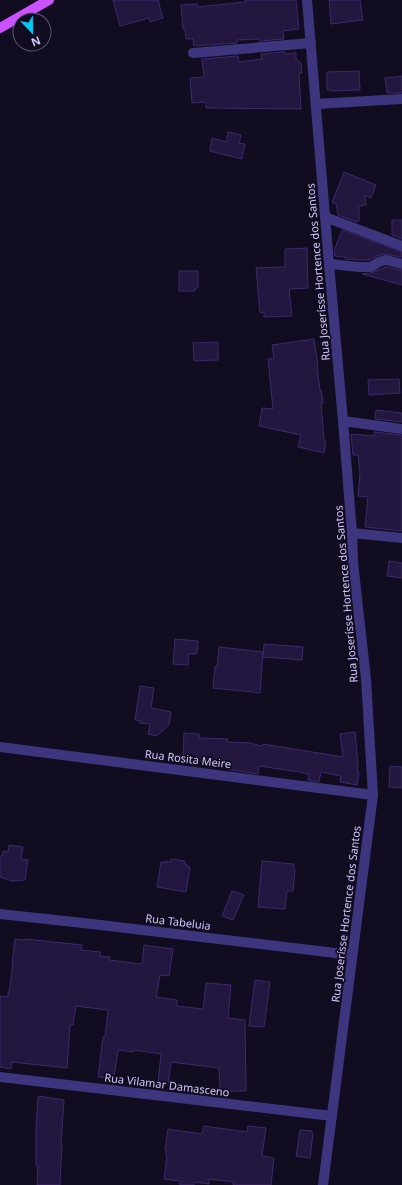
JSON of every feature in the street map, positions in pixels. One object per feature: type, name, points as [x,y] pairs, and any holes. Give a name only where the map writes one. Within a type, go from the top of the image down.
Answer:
[{"type":"main road","points":[[0,28],[49,0]]},
{"type":"street","name":"Rua Joserísse Hortence dos Santos","points":[[307,0],[343,421],[353,562],[366,679],[373,795],[323,1185]]},
{"type":"street","points":[[193,53],[311,43]]},
{"type":"street","points":[[316,104],[402,99]]},
{"type":"street","points":[[325,217],[402,246]]},
{"type":"street","points":[[329,264],[371,267],[386,260],[402,264]]},
{"type":"street","points":[[343,421],[402,429]]},
{"type":"street","points":[[352,533],[402,538]]},
{"type":"street","name":"Rua Rosita Meire","points":[[0,747],[373,795]]},
{"type":"street","name":"Rua Tabeluia","points":[[0,914],[352,955]]},
{"type":"street","name":"Rua Vilamar Damasceno","points":[[0,1077],[332,1116]]},
{"type":"building","points":[[113,0],[158,0],[163,18],[150,22],[149,18],[120,26]]},
{"type":"building","points":[[245,0],[296,0],[299,29],[283,31],[284,39],[260,41],[260,39],[237,40],[237,43],[194,46],[193,39],[186,39],[185,29],[183,29],[181,5],[197,4],[197,7],[246,2]]},
{"type":"building","points":[[329,0],[360,0],[363,20],[331,24]]},
{"type":"building","points":[[285,52],[285,54],[296,53],[296,59],[301,63],[302,73],[299,73],[301,109],[206,108],[206,102],[192,103],[190,79],[204,77],[202,59],[238,56],[239,62],[262,59],[261,54]]},
{"type":"building","points":[[359,71],[360,90],[327,90],[327,72]]},
{"type":"building","points":[[402,76],[402,93],[387,93],[385,78]]},
{"type":"building","points":[[228,132],[241,135],[239,143],[245,144],[242,159],[210,151],[212,138],[226,142]]},
{"type":"building","points":[[344,172],[376,185],[371,198],[365,195],[366,205],[359,206],[359,220],[357,222],[338,215],[336,203],[332,203]]},
{"type":"building","points":[[392,220],[402,220],[402,239],[392,235]]},
{"type":"building","points":[[342,230],[402,252],[402,257],[385,254],[369,260],[360,260],[345,259],[345,257],[335,256],[334,251]]},
{"type":"building","points":[[307,248],[308,288],[289,289],[292,316],[264,317],[264,312],[260,313],[256,268],[285,267],[285,249]]},
{"type":"building","points":[[386,267],[402,270],[402,285],[362,274],[371,273]]},
{"type":"building","points":[[179,271],[198,271],[198,288],[195,288],[195,291],[179,291]]},
{"type":"building","points":[[314,339],[323,403],[321,403],[324,440],[326,441],[324,453],[298,447],[301,435],[259,426],[262,408],[273,409],[268,359],[274,358],[272,345]]},
{"type":"building","points":[[218,342],[218,360],[194,361],[193,343]]},
{"type":"building","points":[[399,379],[400,393],[369,395],[368,380]]},
{"type":"building","points":[[376,410],[402,413],[402,422],[375,419]]},
{"type":"building","points":[[374,432],[402,435],[402,531],[365,527],[368,497],[358,496],[360,473],[358,455],[353,455],[351,434],[374,436]]},
{"type":"building","points":[[389,561],[402,563],[402,578],[387,576]]},
{"type":"building","points":[[175,639],[198,641],[197,654],[189,654],[188,665],[173,664]]},
{"type":"building","points":[[264,644],[303,647],[302,660],[263,657]]},
{"type":"building","points":[[219,647],[263,652],[260,693],[213,688],[215,666],[217,667]]},
{"type":"building","points":[[140,686],[154,688],[151,708],[171,712],[169,725],[156,736],[148,734],[150,724],[140,723],[140,721],[135,720]]},
{"type":"building","points":[[355,732],[358,764],[357,772],[359,772],[357,785],[340,782],[341,776],[321,772],[319,782],[308,780],[309,774],[299,772],[259,766],[258,774],[226,769],[227,764],[183,761],[184,733],[199,734],[199,738],[228,739],[227,742],[250,743],[262,746],[263,744],[343,757],[340,734]]},
{"type":"building","points":[[390,766],[402,767],[402,788],[389,787]]},
{"type":"building","points":[[9,845],[23,847],[21,859],[28,860],[25,880],[12,881],[0,877],[0,856],[2,856],[3,851],[8,852]]},
{"type":"building","points":[[171,859],[185,861],[184,864],[187,864],[187,867],[190,867],[186,892],[157,887],[161,862],[171,862]]},
{"type":"building","points":[[262,861],[294,864],[295,870],[293,891],[287,891],[285,909],[258,907]]},
{"type":"building","points":[[232,891],[244,895],[233,920],[222,916]]},
{"type":"building","points":[[15,939],[82,945],[81,950],[100,952],[100,956],[110,957],[109,960],[142,964],[144,945],[173,949],[169,976],[160,975],[156,997],[177,1000],[177,1006],[203,1009],[206,983],[231,985],[228,1018],[245,1020],[246,1091],[220,1091],[219,1068],[171,1062],[168,1085],[158,1083],[161,1054],[134,1050],[134,1052],[118,1050],[114,1078],[98,1077],[108,1010],[76,1006],[73,1025],[70,1025],[67,1068],[12,1062],[11,1069],[0,1067],[0,996],[8,997]]},
{"type":"building","points":[[255,980],[270,982],[264,1027],[249,1026]]},
{"type":"building","points":[[38,1096],[64,1100],[60,1185],[37,1185],[38,1166],[36,1166],[36,1128]]},
{"type":"building","points":[[204,1126],[247,1132],[248,1126],[266,1128],[262,1156],[274,1158],[271,1185],[233,1185],[234,1182],[209,1179],[209,1184],[194,1182],[194,1185],[180,1185],[180,1181],[164,1179],[167,1155],[165,1149],[168,1129],[202,1134]]},
{"type":"building","points":[[300,1130],[312,1131],[313,1133],[310,1158],[296,1156]]}]
